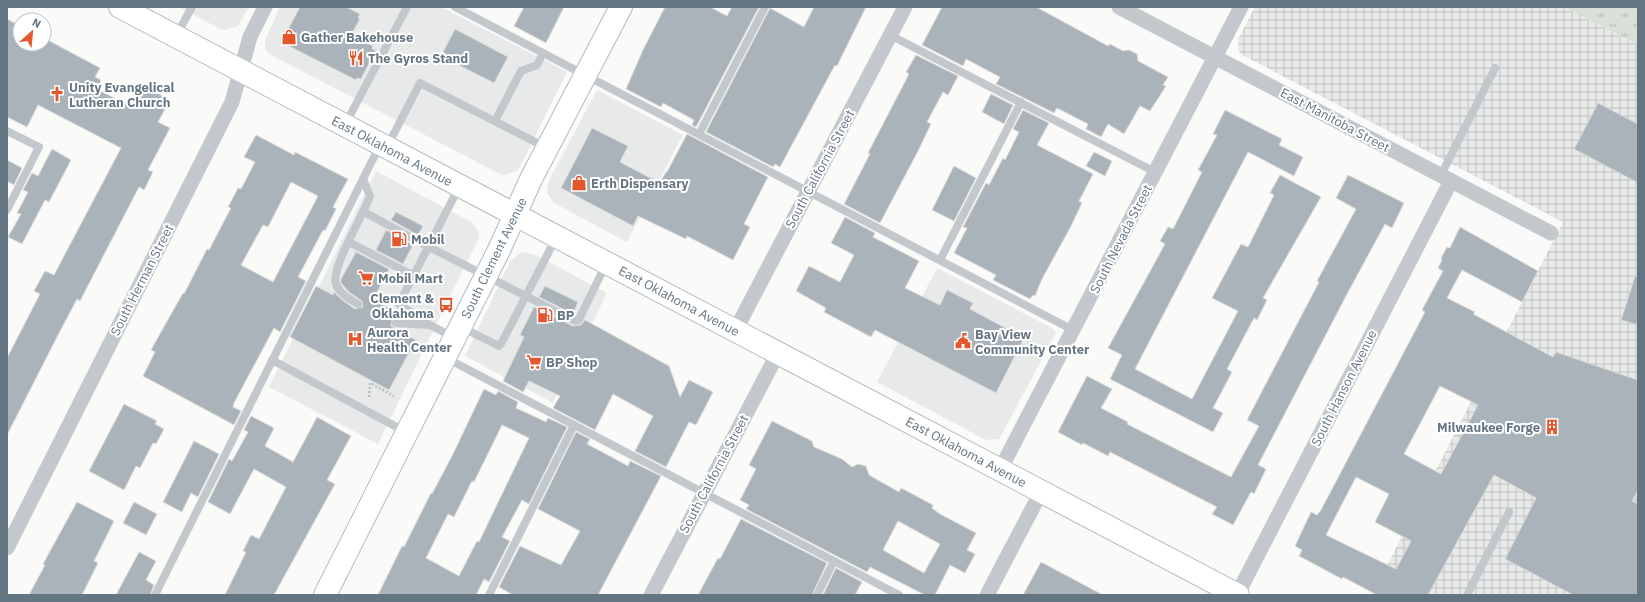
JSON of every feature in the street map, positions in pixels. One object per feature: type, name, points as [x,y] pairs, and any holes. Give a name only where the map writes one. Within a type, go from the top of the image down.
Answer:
[{"type":"main road","name":"East Oklahoma Avenue","points":[[120,7],[606,264],[1238,595]]},
{"type":"main road","name":"South Clement Avenue","points":[[325,595],[486,276],[547,149],[621,7]]},
{"type":"street","name":"South Herman Street","points":[[7,548],[232,102],[250,37],[265,7]]},
{"type":"street","name":"South California Street","points":[[735,331],[905,7]]},
{"type":"street","name":"East Manitoba Street","points":[[1119,7],[1551,233]]},
{"type":"street","name":"South Nevada Street","points":[[1000,470],[1241,7]]},
{"type":"street","name":"South Hanson Avenue","points":[[1238,595],[1446,178]]},
{"type":"street","name":"South California Street","points":[[651,595],[778,354]]},
{"type":"street","points":[[987,595],[1041,492]]},
{"type":"lane","points":[[176,37],[192,7]]},
{"type":"lane","points":[[345,126],[407,7]]},
{"type":"lane","points":[[455,7],[1074,330]]},
{"type":"lane","points":[[699,134],[765,7]]},
{"type":"lane","points":[[890,35],[1156,172]]},
{"type":"lane","points":[[495,121],[521,71],[537,66],[543,53]]},
{"type":"lane","points":[[1446,178],[1494,68]]},
{"type":"lane","points":[[155,595],[362,179],[384,146],[420,83],[547,149]]},
{"type":"lane","points":[[940,260],[1021,102]]},
{"type":"lane","points":[[7,131],[39,148],[7,210]]},
{"type":"lane","points":[[358,304],[340,291],[335,282],[336,269],[364,212],[370,196],[362,179]]},
{"type":"lane","points":[[430,325],[399,304],[460,186]]},
{"type":"lane","points":[[364,212],[429,247],[575,321],[579,320],[606,264]]},
{"type":"lane","points":[[396,322],[430,325],[499,346],[556,237]]},
{"type":"lane","points":[[349,242],[414,276]]},
{"type":"lane","points":[[445,357],[899,595]]},
{"type":"lane","points":[[272,360],[407,432]]},
{"type":"lane","points":[[489,595],[574,425]]},
{"type":"lane","points":[[1467,595],[1509,512]]},
{"type":"lane","points":[[816,595],[834,561]]},
{"type":"path","points":[[370,383],[394,396]]},
{"type":"shaded area","points":[[179,7],[249,7],[238,26],[226,30],[220,29]]},
{"type":"shaded area","points":[[280,7],[441,7],[567,72],[520,167],[515,172],[502,175],[269,54],[265,49],[265,40]]},
{"type":"shaded area","points":[[1255,7],[1564,7],[1638,45],[1638,595],[1372,595],[1563,222],[1244,56],[1239,52],[1238,39]]},
{"type":"shaded area","points":[[597,90],[683,135],[627,242],[554,203],[547,193],[548,182]]},
{"type":"shaded area","points":[[376,171],[471,222],[479,232],[479,237],[378,444],[269,387]]},
{"type":"shaded area","points":[[521,252],[534,254],[607,293],[553,403],[465,356],[510,262]]},
{"type":"shaded area","points":[[937,268],[1052,328],[1056,333],[999,439],[986,440],[877,382]]},
{"type":"green space","points":[[1564,7],[1638,7],[1638,45]]},
{"type":"building","points":[[300,7],[346,7],[360,14],[358,18],[360,19],[351,35],[373,46],[372,49],[376,50],[361,79],[357,78],[356,80],[281,42]]},
{"type":"building","points":[[524,7],[564,7],[546,43],[514,26]]},
{"type":"building","points":[[665,7],[710,7],[727,16],[732,7],[759,7],[696,127],[692,125],[694,120],[663,103],[661,107],[626,89],[643,50]]},
{"type":"building","points":[[814,7],[866,7],[837,66],[835,65],[780,167],[775,164],[773,167],[706,132],[770,8],[804,27]]},
{"type":"building","points":[[942,7],[1036,7],[1108,46],[1110,44],[1123,51],[1129,50],[1137,54],[1138,61],[1168,77],[1163,85],[1166,86],[1150,111],[1140,106],[1124,134],[1108,124],[1101,137],[1086,129],[1088,124],[1057,108],[1054,113],[996,84],[1000,77],[966,59],[963,66],[922,45]]},
{"type":"building","points":[[7,19],[12,22],[12,52],[52,52],[52,42],[100,68],[95,77],[101,80],[97,89],[135,109],[146,87],[170,100],[158,122],[170,128],[148,170],[153,172],[144,190],[139,187],[80,301],[77,299],[7,435],[7,358],[40,294],[34,291],[45,271],[54,275],[121,148],[38,105],[27,127],[7,117]]},
{"type":"building","points":[[455,29],[508,57],[494,83],[441,56]]},
{"type":"building","points":[[916,55],[958,76],[948,95],[943,92],[927,122],[931,124],[880,223],[844,204],[870,154],[868,153],[909,74],[906,72]]},
{"type":"building","points":[[991,94],[1013,105],[1004,124],[982,112]]},
{"type":"building","points":[[1598,103],[1638,124],[1638,183],[1574,149]]},
{"type":"building","points":[[1023,110],[1049,123],[1037,145],[1093,174],[1079,201],[1082,203],[1070,228],[1042,279],[1035,296],[1033,295],[1030,299],[993,280],[996,275],[954,253],[967,228],[963,227],[986,183],[989,185],[1003,158],[1005,160],[1019,132],[1013,129]]},
{"type":"building","points":[[1225,110],[1282,139],[1279,145],[1303,157],[1294,176],[1248,152],[1135,369],[1192,399],[1238,311],[1212,298],[1241,244],[1248,247],[1274,195],[1270,193],[1280,175],[1321,197],[1263,298],[1267,300],[1257,320],[1254,318],[1227,369],[1232,372],[1213,408],[1223,413],[1213,432],[1110,379],[1122,355],[1108,348],[1165,244],[1160,241],[1168,227],[1173,229],[1202,172],[1198,170],[1217,135],[1213,134]]},
{"type":"building","points":[[592,128],[628,146],[620,162],[660,183],[687,134],[768,177],[744,224],[750,227],[733,260],[687,236],[686,239],[638,216],[633,226],[561,188]]},
{"type":"building","points":[[256,135],[294,155],[295,152],[348,179],[333,207],[336,209],[325,231],[323,230],[298,277],[306,281],[280,332],[274,328],[234,403],[233,407],[241,411],[234,425],[143,376],[155,352],[151,350],[183,293],[184,294],[207,249],[209,250],[231,208],[228,207],[238,188],[241,189],[255,162],[244,157]],"holes":[[[291,182],[318,196],[273,282],[241,265],[263,225],[268,227]]]},
{"type":"building","points":[[52,149],[71,160],[49,202],[45,200],[22,244],[8,237],[21,214],[17,213],[28,192],[23,190],[32,173],[38,176]]},
{"type":"building","points":[[1094,152],[1112,161],[1105,176],[1086,166]]},
{"type":"building","points":[[7,160],[22,168],[14,185],[7,181]]},
{"type":"building","points":[[954,166],[976,178],[954,221],[932,210]]},
{"type":"building","points":[[1348,175],[1404,203],[1392,228],[1385,224],[1346,296],[1258,465],[1266,469],[1254,494],[1251,492],[1233,525],[1212,514],[1217,507],[1110,452],[1108,456],[1083,443],[1082,445],[1058,432],[1087,376],[1112,389],[1101,408],[1128,422],[1127,424],[1231,477],[1259,426],[1247,420],[1319,282],[1317,281],[1356,209],[1336,198]]},
{"type":"building","points":[[396,212],[423,226],[418,235],[391,220]]},
{"type":"building","points":[[845,217],[875,233],[873,237],[919,261],[905,288],[940,305],[947,290],[973,303],[970,309],[1024,338],[996,393],[875,330],[871,337],[824,312],[826,308],[796,291],[809,266],[840,282],[854,255],[831,243]]},
{"type":"building","points":[[1460,227],[1538,271],[1522,302],[1462,270],[1447,298],[1475,312],[1473,314],[1553,357],[1556,352],[1638,380],[1638,490],[1632,501],[1638,504],[1638,595],[1573,595],[1505,559],[1536,498],[1494,475],[1428,595],[1377,595],[1343,577],[1342,579],[1299,556],[1302,550],[1295,546],[1311,512],[1317,515],[1321,510],[1425,312],[1422,310],[1443,271],[1438,268],[1442,260],[1441,258],[1447,247],[1450,248]],"holes":[[[1440,386],[1478,405],[1441,474],[1404,454]],[[1356,477],[1389,494],[1375,522],[1411,541],[1396,569],[1326,535]]]},
{"type":"building","points":[[386,230],[413,245],[403,264],[376,250]]},
{"type":"building","name":"Aurora Health Center","points":[[356,252],[389,269],[373,300],[400,314],[399,318],[392,320],[391,326],[416,340],[389,390],[290,337],[316,286],[333,295],[334,292],[355,309],[363,307],[362,301],[349,292],[341,283],[341,279]]},
{"type":"building","points":[[1635,276],[1638,277],[1638,325],[1621,320]]},
{"type":"building","points":[[545,286],[578,302],[573,314],[539,297]]},
{"type":"building","points":[[534,307],[573,326],[581,325],[585,320],[669,366],[680,397],[689,380],[713,392],[696,425],[689,422],[666,467],[635,451],[653,416],[613,394],[595,430],[553,408],[560,396],[529,381],[523,392],[503,381],[524,337],[520,335]]},
{"type":"building","points":[[484,389],[496,395],[498,391],[518,402],[516,408],[546,422],[548,418],[567,427],[529,504],[522,500],[502,537],[510,541],[489,582],[484,579],[476,595],[378,595],[402,546],[404,547],[431,493],[432,494]],"holes":[[[502,425],[529,438],[479,542],[477,541],[459,576],[426,558],[448,514],[454,517],[472,481],[474,482]]]},
{"type":"building","points":[[124,404],[157,421],[155,424],[164,429],[156,444],[153,443],[140,468],[136,466],[124,490],[89,471]]},
{"type":"building","points":[[251,416],[274,428],[265,446],[293,462],[317,417],[351,436],[327,480],[335,484],[274,595],[225,595],[246,552],[243,551],[251,535],[259,539],[286,487],[254,469],[230,514],[208,502],[229,459],[232,461],[248,432],[244,430]]},
{"type":"building","points":[[772,421],[812,441],[814,447],[842,459],[852,467],[858,464],[866,466],[869,475],[899,492],[901,488],[933,505],[932,508],[940,514],[976,533],[967,550],[975,554],[965,573],[950,565],[935,595],[925,595],[870,567],[867,572],[746,509],[749,505],[740,500],[756,469],[749,465]],"holes":[[[898,521],[940,544],[924,573],[883,550]]]},
{"type":"building","points":[[576,432],[590,439],[587,444],[628,466],[630,461],[661,476],[598,595],[513,595],[499,587],[520,546],[561,565],[580,531],[538,509]]},
{"type":"building","points":[[194,441],[219,454],[198,497],[191,493],[182,512],[163,502]]},
{"type":"building","points":[[77,502],[114,521],[94,561],[98,563],[82,595],[29,595],[45,565],[43,564]]},
{"type":"building","points":[[134,502],[157,514],[146,535],[123,523]]},
{"type":"building","points":[[741,519],[827,563],[812,595],[698,595],[718,558],[720,559]]},
{"type":"building","points":[[139,552],[156,561],[146,580],[154,585],[150,595],[116,595]]},
{"type":"building","points":[[1041,562],[1103,595],[1023,595]]},
{"type":"building","points":[[836,568],[862,582],[855,595],[823,595]]},
{"type":"place","name":"Gather Bakehouse","points":[[289,37]]},
{"type":"place","name":"The Gyros Stand","points":[[356,58]]},
{"type":"place","name":"Unity Evangelical Lutheran Church","points":[[57,94]]},
{"type":"place","name":"Erth Dispensary","points":[[579,183]]},
{"type":"place","name":"Mobil","points":[[399,239]]},
{"type":"place","name":"Mobil Mart","points":[[366,278]]},
{"type":"place","name":"Clement & Oklahoma","points":[[446,305]]},
{"type":"place","name":"BP","points":[[545,315]]},
{"type":"place","name":"Aurora Health Center","points":[[355,339]]},
{"type":"place","name":"Bay View Community Center","points":[[963,341]]},
{"type":"place","name":"BP Shop","points":[[534,362]]},
{"type":"place","name":"Milwaukee Forge","points":[[1552,427]]}]
